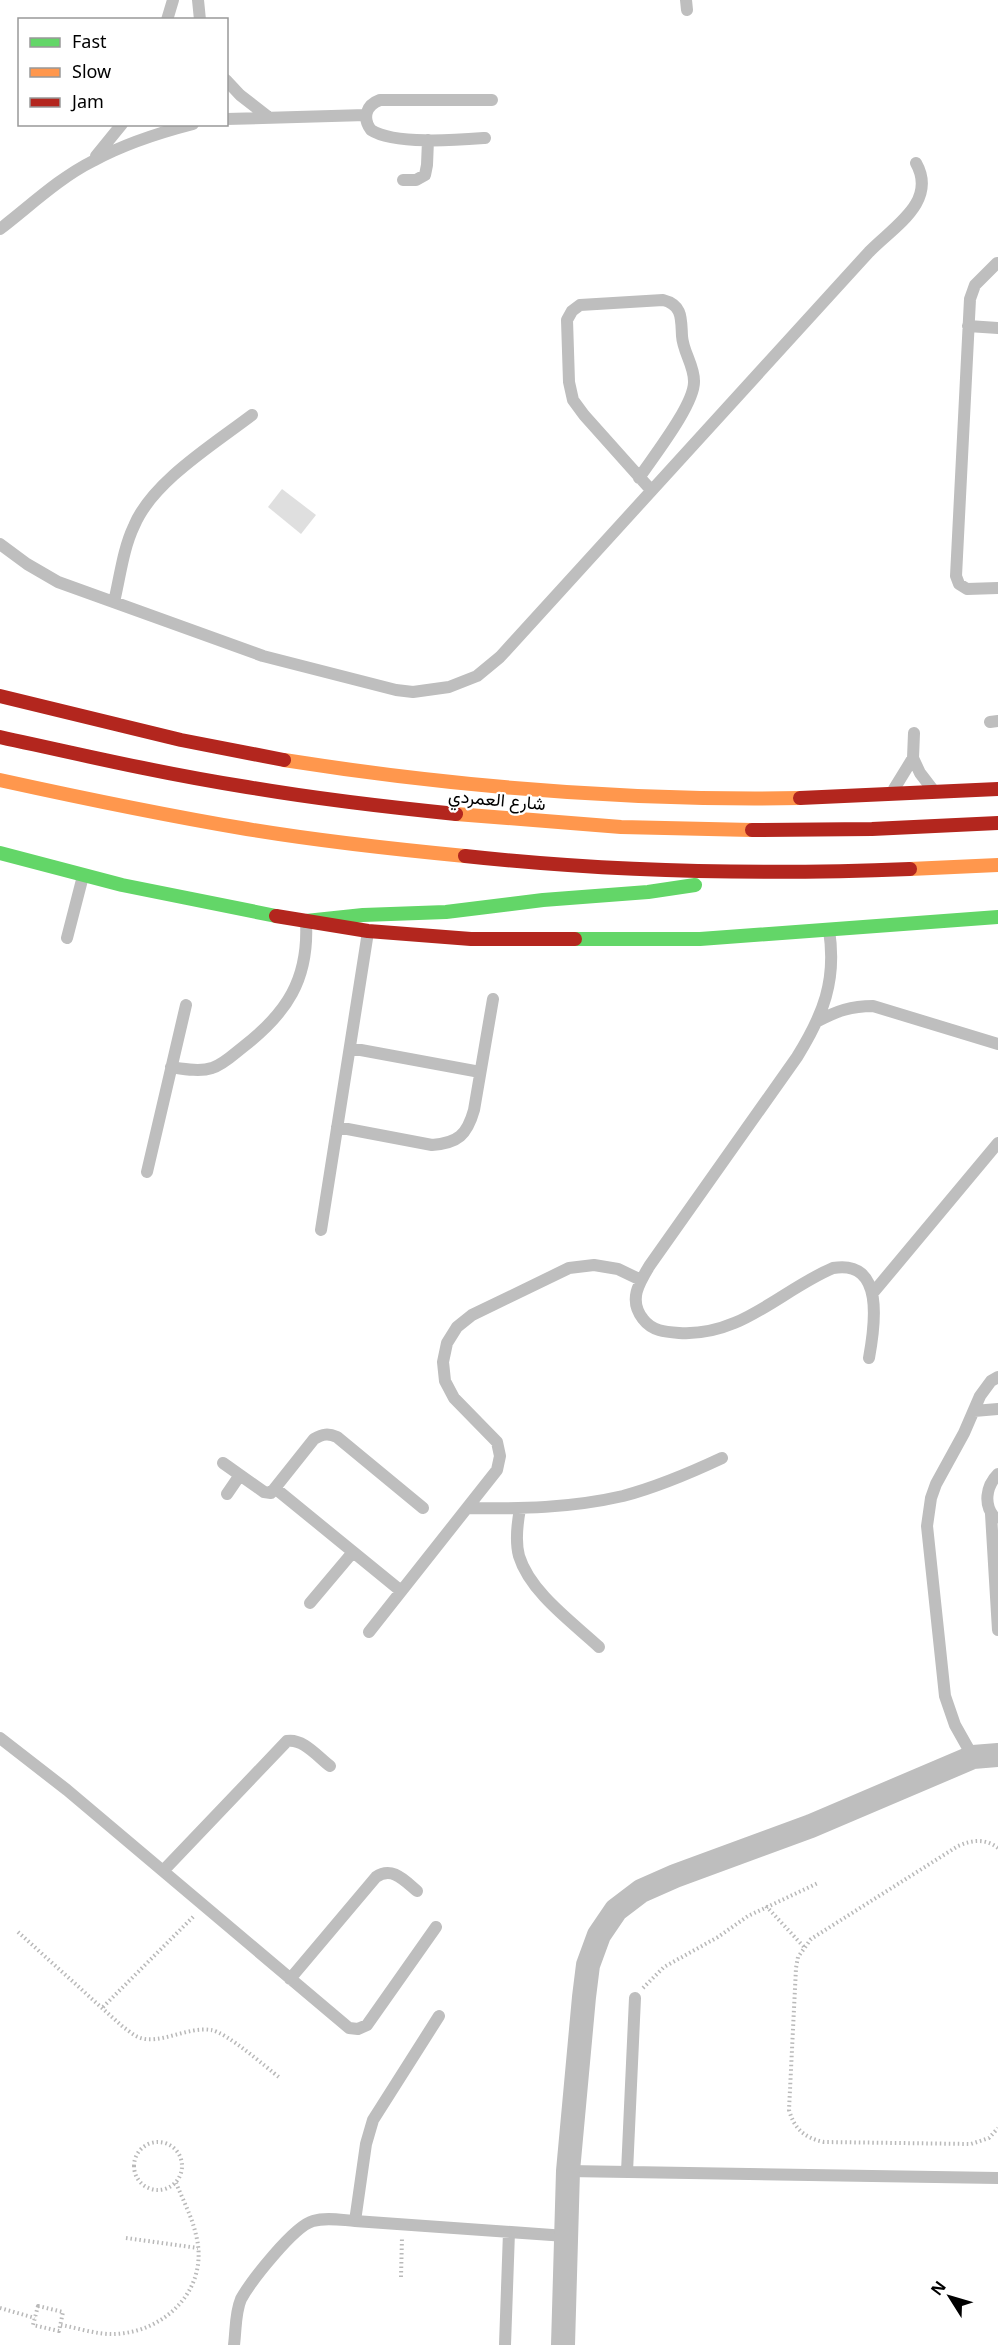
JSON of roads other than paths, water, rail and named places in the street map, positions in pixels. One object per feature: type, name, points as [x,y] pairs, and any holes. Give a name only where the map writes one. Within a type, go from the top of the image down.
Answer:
[{"type":"main road","points":[[0,696],[182,741],[316,765],[417,779],[507,788],[654,797],[756,799],[998,789]]},
{"type":"main road","name":"شارع العمردي","points":[[0,737],[203,780],[385,808],[479,818],[594,826],[742,830],[911,829],[998,823]]},
{"type":"main road","points":[[0,780],[187,819],[389,850],[572,866],[748,872],[916,870],[998,865]]},
{"type":"main road","points":[[0,853],[83,876],[186,900],[368,931],[471,939],[527,941],[700,939],[998,917]]},
{"type":"main road","points":[[306,921],[363,915],[446,912],[543,900],[648,892],[698,885],[748,872]]},
{"type":"street","points":[[563,2345],[568,2171],[588,1965],[599,1935],[616,1910],[641,1891],[675,1876],[811,1826],[973,1758],[998,1755]]},
{"type":"lane","points":[[168,18],[173,0]]},
{"type":"lane","points":[[198,0],[200,18]]},
{"type":"lane","points":[[228,82],[240,95],[267,116]]},
{"type":"lane","points":[[485,138],[428,140],[389,137],[376,133],[368,126],[366,115],[371,105],[380,100],[492,100]]},
{"type":"lane","points":[[228,119],[366,115]]},
{"type":"lane","points":[[92,161],[120,126]]},
{"type":"lane","points":[[0,229],[92,161],[139,140],[186,126]]},
{"type":"lane","points":[[403,180],[416,180],[425,175],[428,140]]},
{"type":"lane","points":[[0,544],[27,564],[58,582],[262,656],[396,690],[431,691],[477,676],[500,657],[868,252],[914,208],[923,190],[922,173],[916,162]]},
{"type":"lane","points":[[997,263],[972,289],[968,326],[956,576],[959,584],[967,588],[998,588]]},
{"type":"lane","points":[[639,478],[687,404],[694,388],[693,370],[683,345],[680,312],[676,306],[663,300],[580,305],[572,311],[567,320],[569,382],[573,400],[578,408],[639,478],[651,490]]},
{"type":"lane","points":[[968,326],[998,328]]},
{"type":"lane","points":[[114,602],[129,538],[144,506],[187,465],[252,415]]},
{"type":"lane","points":[[888,795],[900,782],[913,758],[914,733]]},
{"type":"lane","points":[[913,758],[920,773],[936,793]]},
{"type":"lane","points":[[67,938],[83,876]]},
{"type":"lane","points":[[171,1068],[191,1070],[213,1068],[249,1042],[281,1010],[290,998],[303,971],[307,941],[306,921]]},
{"type":"lane","points":[[829,929],[831,978],[826,1002],[818,1021],[796,1057],[641,1280],[634,1295],[637,1312],[648,1325],[663,1332],[688,1334],[713,1331],[737,1323],[833,1268],[845,1266],[859,1269],[868,1281],[872,1294],[873,1337],[869,1358]]},
{"type":"lane","points":[[321,1230],[368,931]]},
{"type":"lane","points":[[337,1127],[432,1145],[447,1144],[460,1137],[470,1125],[493,999]]},
{"type":"lane","points":[[147,1172],[186,1005]]},
{"type":"lane","points":[[818,1021],[839,1010],[856,1006],[873,1006],[998,1044]]},
{"type":"lane","points":[[350,1048],[480,1072]]},
{"type":"lane","points":[[872,1294],[998,1143]]},
{"type":"lane","points":[[369,1632],[497,1470],[500,1456],[497,1442],[454,1398],[445,1380],[442,1362],[447,1343],[457,1327],[472,1315],[569,1268],[594,1265],[618,1269],[641,1280]]},
{"type":"lane","points":[[973,1758],[955,1725],[945,1696],[927,1526],[936,1484],[985,1388],[998,1377]]},
{"type":"lane","points":[[974,1410],[998,1409]]},
{"type":"lane","points":[[223,1463],[264,1492],[272,1493],[314,1439],[323,1434],[330,1434],[338,1437],[423,1508]]},
{"type":"lane","points":[[467,1508],[519,1509],[572,1505],[624,1496],[674,1480],[722,1458]]},
{"type":"lane","points":[[998,1474],[989,1487],[987,1501],[994,1518],[998,1630]]},
{"type":"lane","points":[[227,1494],[240,1475]]},
{"type":"lane","points":[[276,1489],[401,1591]]},
{"type":"lane","points":[[519,1509],[516,1532],[519,1555],[527,1576],[599,1647]]},
{"type":"lane","points":[[310,1603],[353,1552]]},
{"type":"lane","points":[[0,1737],[67,1790],[349,2028],[358,2029],[367,2025],[436,1927]]},
{"type":"lane","points":[[163,1871],[287,1741],[294,1740],[300,1743],[330,1766]]},
{"type":"lane","points":[[290,1979],[376,1877],[383,1872],[391,1872],[417,1891]]},
{"type":"lane","points":[[627,2172],[636,1998]]},
{"type":"lane","points":[[355,2221],[366,2144],[373,2120],[440,2016]]},
{"type":"lane","points":[[568,2171],[998,2178]]},
{"type":"lane","points":[[234,2345],[237,2312],[241,2299],[294,2232],[302,2226],[322,2219],[566,2236]]},
{"type":"lane","points":[[505,2345],[509,2232]]}]
